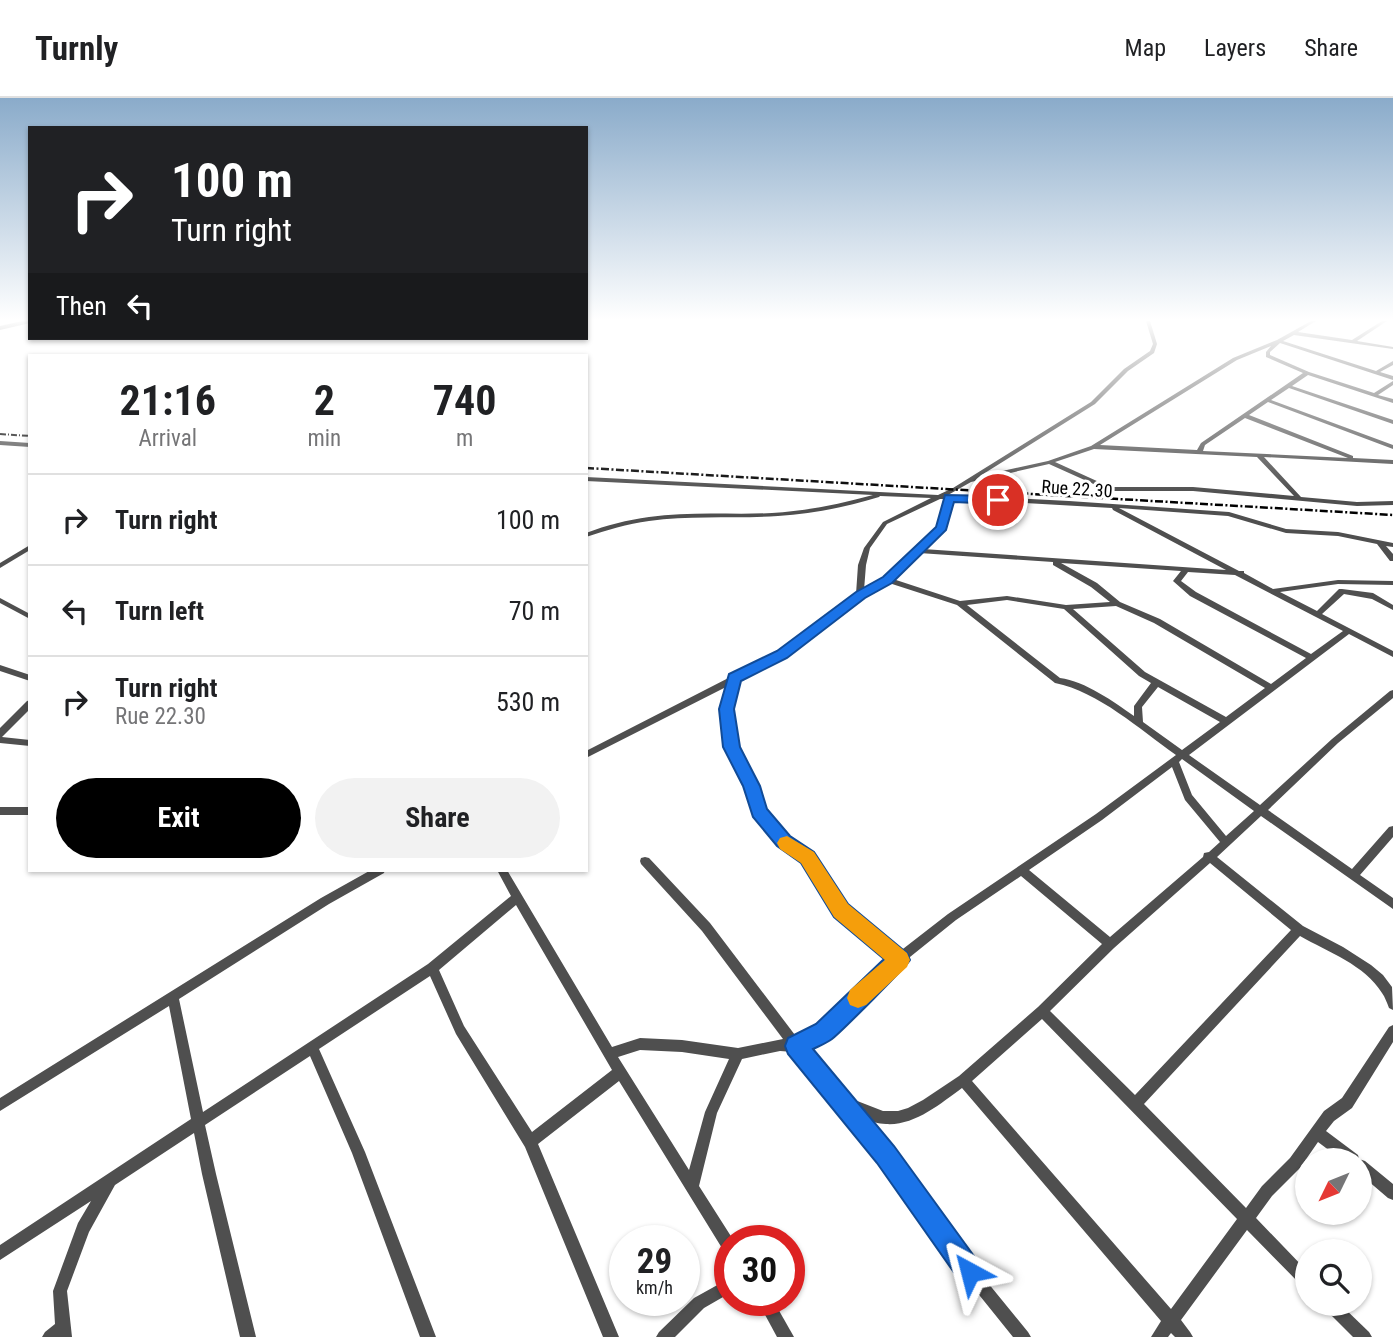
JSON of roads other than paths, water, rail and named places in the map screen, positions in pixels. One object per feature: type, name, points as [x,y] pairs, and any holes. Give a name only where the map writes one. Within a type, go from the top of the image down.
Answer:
[{"type":"street","points":[[860,595],[862,565],[867,548],[885,523],[971,480],[1093,403],[1117,379]]},
{"type":"street","points":[[971,480],[1050,462],[1093,447],[1203,379]]},
{"type":"street","points":[[1199,452],[1203,444],[1298,379]]},
{"type":"street","points":[[1325,379],[1393,401]]},
{"type":"street","points":[[1374,395],[1393,380]]},
{"type":"street","points":[[1288,386],[1393,422]]},
{"type":"street","points":[[1267,400],[1393,447]]},
{"type":"street","points":[[1244,415],[1359,461]]},
{"type":"street","points":[[0,443],[28,445]]},
{"type":"street","points":[[1093,447],[1393,463]]},
{"type":"street","points":[[1259,456],[1298,497]]},
{"type":"street","points":[[1050,462],[1109,489],[1193,489],[1356,504],[1393,503]]},
{"type":"street","name":"Rue 22.30","points":[[588,480],[1228,514],[1286,531],[1338,534],[1393,545]]},
{"type":"street","points":[[588,533],[617,522],[650,516],[764,515],[845,505],[884,494]]},
{"type":"street","points":[[588,754],[782,654],[860,595],[888,580],[941,528],[950,498]]},
{"type":"street","points":[[1114,508],[1393,654]]},
{"type":"street","points":[[1380,543],[1393,559]]},
{"type":"street","points":[[0,566],[28,548]]},
{"type":"street","points":[[918,551],[1241,573]]},
{"type":"street","points":[[1053,562],[1094,585],[1117,604],[1157,621],[1185,640],[1271,688]]},
{"type":"street","points":[[1149,568],[1177,581],[1193,594],[1312,658]]},
{"type":"street","points":[[1177,581],[1186,570]]},
{"type":"street","points":[[888,580],[960,603],[1058,681],[1068,682],[1104,699],[1139,724],[1178,758],[1263,811],[1393,904]]},
{"type":"street","points":[[1275,590],[1347,582],[1393,583]]},
{"type":"street","points":[[1347,582],[1393,608]]},
{"type":"street","points":[[1318,613],[1342,591],[1373,597]]},
{"type":"street","points":[[960,603],[1007,598],[1066,607],[1117,604]]},
{"type":"street","points":[[0,600],[28,616]]},
{"type":"street","points":[[1066,607],[1156,683],[1225,721]]},
{"type":"street","points":[[609,1054],[640,1044],[682,1046],[738,1054],[780,1045],[796,1046],[824,1031],[883,972],[952,917],[1022,871],[1349,630]]},
{"type":"street","points":[[0,668],[28,677]]},
{"type":"street","points":[[734,678],[726,709],[732,747],[752,786],[759,812],[783,841],[807,857],[841,911],[900,960]]},
{"type":"street","points":[[1139,724],[1138,706],[1156,683]]},
{"type":"street","points":[[844,1103],[888,1118],[919,1110],[963,1080],[1042,1011],[1110,944],[1208,856],[1263,811],[1335,741],[1393,693]]},
{"type":"street","points":[[0,734],[28,705]]},
{"type":"street","points":[[0,740],[28,743]]},
{"type":"street","points":[[1178,758],[1188,797],[1226,843]]},
{"type":"street","points":[[0,811],[28,811]]},
{"type":"street","points":[[1353,877],[1393,830]]},
{"type":"street","points":[[1208,856],[1299,930],[1374,975],[1391,996],[1393,1004]]},
{"type":"street","points":[[645,861],[706,927],[796,1046],[886,1154],[952,1250],[1023,1337]]},
{"type":"street","points":[[1022,871],[1110,944]]},
{"type":"street","points":[[0,1105],[325,901],[376,872]]},
{"type":"street","points":[[503,872],[609,1054],[716,1225]]},
{"type":"street","points":[[0,1253],[432,968],[518,897]]},
{"type":"street","points":[[1135,1104],[1299,930]]},
{"type":"street","points":[[432,968],[460,1030],[530,1142],[611,1337]]},
{"type":"street","points":[[173,998],[248,1337]]},
{"type":"street","points":[[1042,1011],[1295,1269]]},
{"type":"street","points":[[1159,1337],[1267,1191],[1295,1163],[1329,1116],[1347,1103],[1393,1031]]},
{"type":"street","points":[[312,1046],[358,1152],[428,1337]]},
{"type":"street","points":[[692,1186],[711,1112],[738,1054]]},
{"type":"street","points":[[530,1142],[620,1072]]},
{"type":"street","points":[[963,1080],[1185,1337]]},
{"type":"street","points":[[1317,1133],[1337,1148]]},
{"type":"street","points":[[1372,1176],[1393,1193]]},
{"type":"street","points":[[50,1337],[63,1332],[60,1291],[83,1228],[112,1177]]},
{"type":"street","points":[[664,1337],[699,1303],[714,1294]]},
{"type":"street","points":[[774,1316],[786,1337]]},
{"type":"street","points":[[1343,1316],[1364,1337]]},
{"type":"railway","points":[[0,434],[28,436]]},
{"type":"railway","points":[[588,468],[1393,515]]}]
